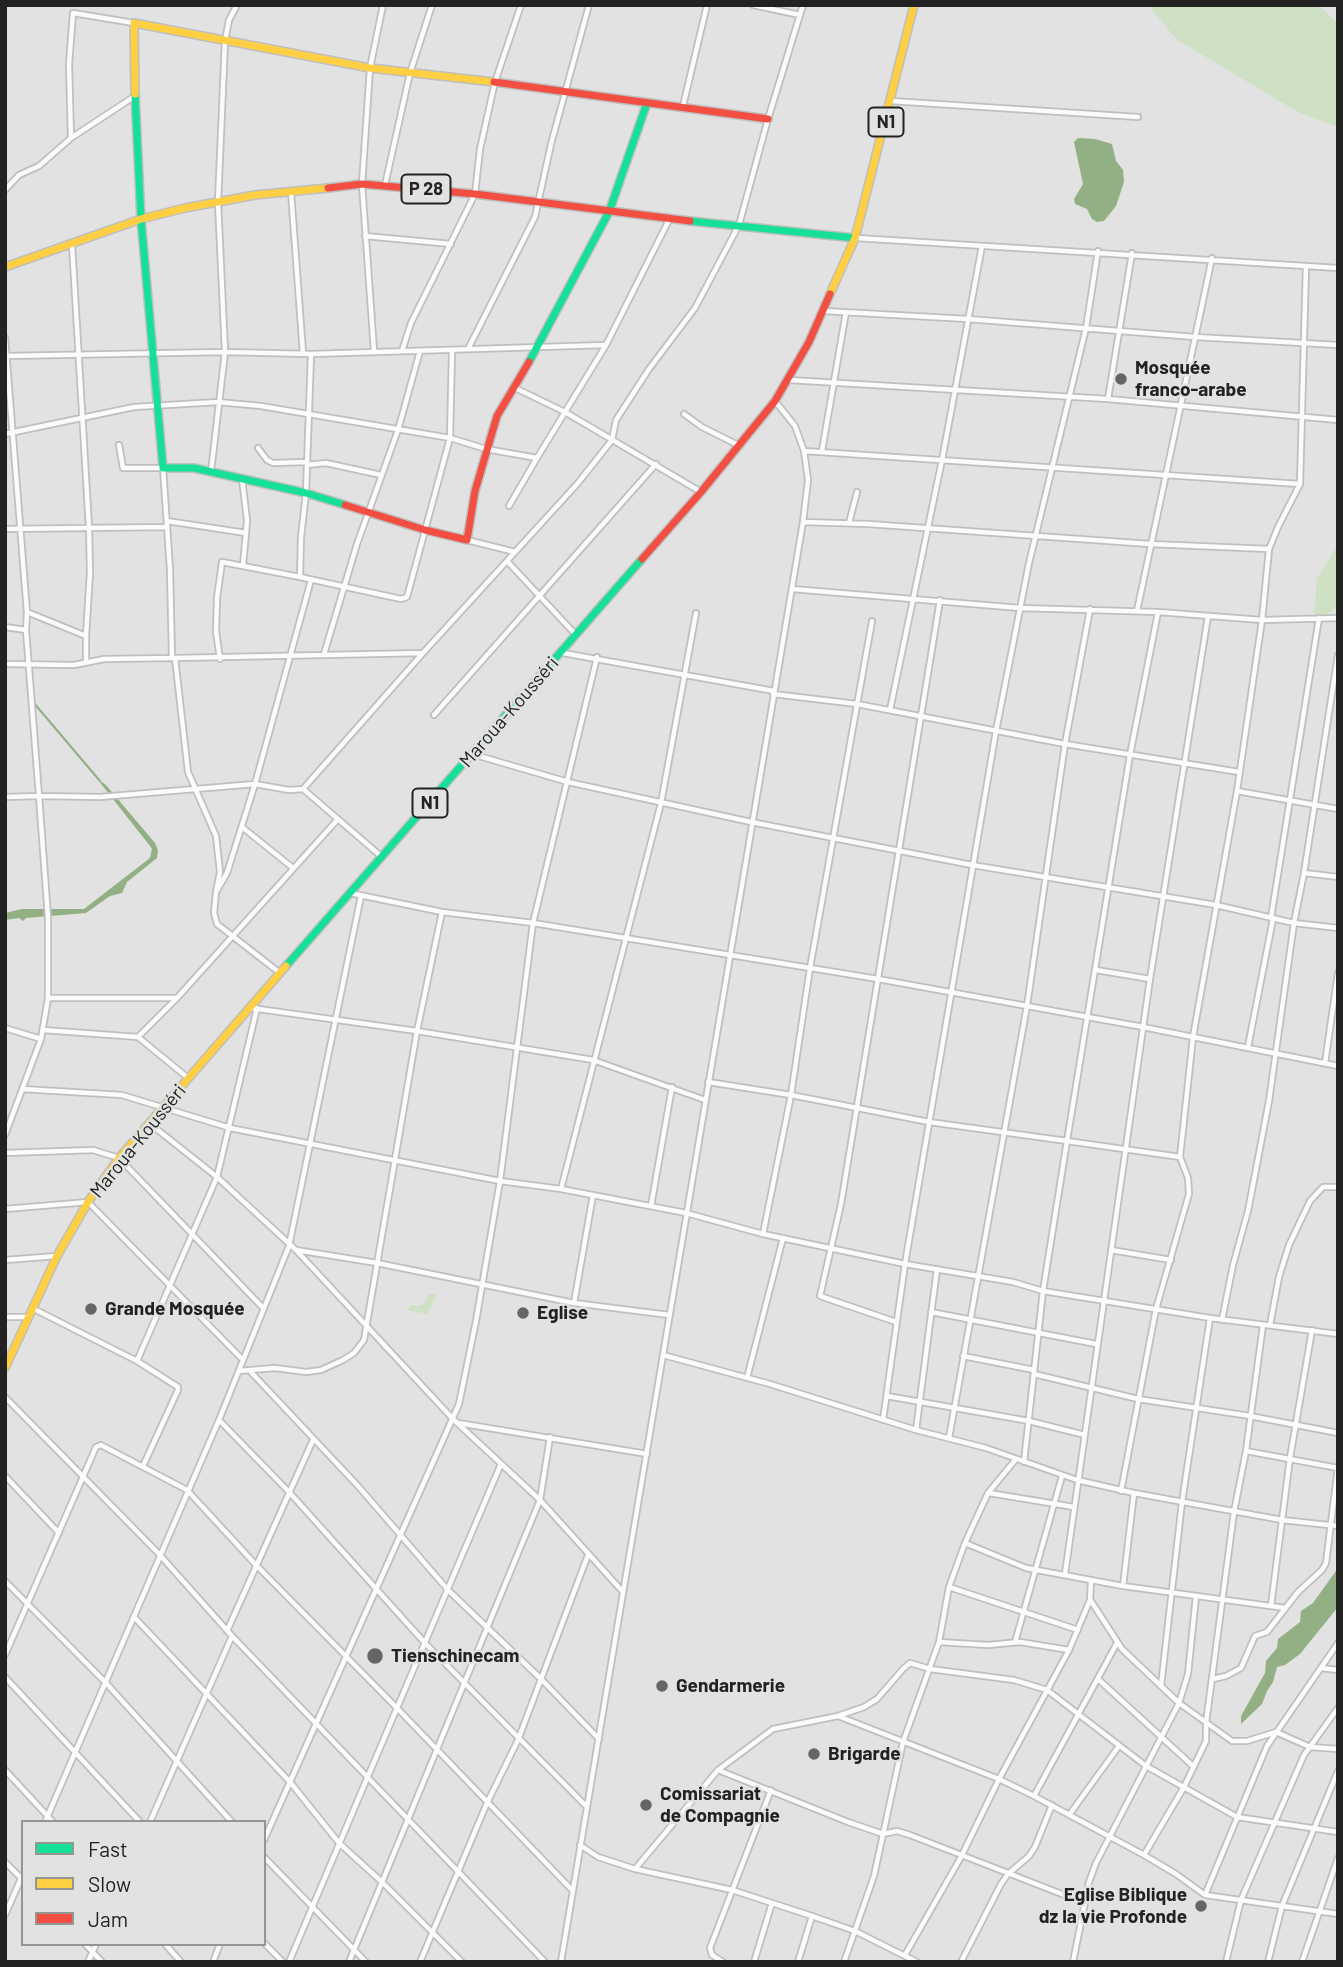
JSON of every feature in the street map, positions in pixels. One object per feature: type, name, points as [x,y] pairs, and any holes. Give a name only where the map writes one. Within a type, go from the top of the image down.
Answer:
[{"type":"main road","name":"Maroua-Kousséri","points":[[5,1368],[57,1256],[88,1202],[120,1158],[577,636],[741,446],[775,401],[789,380],[824,311],[855,238],[914,5]]},
{"type":"main road","points":[[648,103],[609,212],[538,347],[497,416],[475,491],[467,540],[425,530],[306,492],[184,467],[163,468],[141,219],[134,23],[370,68],[566,91],[768,119]]},
{"type":"main road","name":"P 28","points":[[5,267],[141,219],[218,202],[362,184],[475,194],[609,212],[855,238]]},
{"type":"street","points":[[211,472],[225,352],[218,202],[225,41],[229,20],[237,5]]},
{"type":"street","points":[[374,351],[362,184],[370,68],[383,5]]},
{"type":"street","points":[[385,185],[410,73],[432,5]]},
{"type":"street","points":[[402,351],[411,323],[475,194],[480,149],[495,82],[521,5]]},
{"type":"street","points":[[468,349],[528,233],[540,202],[551,144],[589,5]]},
{"type":"street","points":[[683,106],[707,5]]},
{"type":"street","points":[[753,5],[800,15]]},
{"type":"street","points":[[5,797],[100,797],[255,784],[289,790],[303,789],[579,483],[612,440],[616,420],[649,369],[702,298],[739,225],[803,5]]},
{"type":"street","points":[[71,138],[69,64],[73,13],[134,23]]},
{"type":"street","points":[[5,190],[19,175],[40,166],[71,138],[135,96]]},
{"type":"street","points":[[891,101],[1138,117]]},
{"type":"street","points":[[291,191],[303,353]]},
{"type":"street","points":[[509,506],[606,345],[670,218]]},
{"type":"street","points":[[365,236],[451,244]]},
{"type":"street","points":[[855,238],[1132,253],[1338,268]]},
{"type":"street","points":[[72,243],[89,528],[86,662]]},
{"type":"street","points":[[890,710],[942,460],[982,246]]},
{"type":"street","points":[[883,1420],[905,1264],[996,730],[1035,536],[1086,328],[1098,251]]},
{"type":"street","points":[[1108,398],[1132,253]]},
{"type":"street","points":[[1137,611],[1212,258]]},
{"type":"street","points":[[1121,1491],[1156,1309],[1189,1194],[1188,1178],[1180,1157],[1193,1037],[1240,772],[1262,620],[1269,549],[1300,484],[1306,266]]},
{"type":"street","points":[[824,311],[1338,345]]},
{"type":"street","points":[[822,451],[846,312]]},
{"type":"street","points":[[5,338],[8,433],[27,612],[26,630],[48,917],[48,998],[43,1030],[5,1135]]},
{"type":"street","points":[[6,356],[225,352],[311,354],[606,345]]},
{"type":"street","points":[[324,654],[343,587],[398,430],[420,351]]},
{"type":"street","points":[[220,659],[216,631],[220,564],[224,561],[405,599],[450,438],[452,351]]},
{"type":"street","points":[[300,577],[311,354]]},
{"type":"street","points":[[789,380],[1108,398],[1338,420]]},
{"type":"street","points":[[512,387],[565,412],[701,492]]},
{"type":"street","points":[[561,1962],[803,522],[808,480],[804,451],[795,426],[775,401]]},
{"type":"street","points":[[8,433],[159,404],[218,402],[450,438],[486,449],[537,458]]},
{"type":"street","points":[[684,414],[702,427],[741,446]]},
{"type":"street","points":[[120,444],[123,468],[163,468],[174,658],[188,772],[216,836],[219,872],[215,921],[281,973]]},
{"type":"street","points":[[258,448],[272,463],[326,463],[381,475]]},
{"type":"street","points":[[804,451],[1300,484]]},
{"type":"street","points":[[434,715],[656,464]]},
{"type":"street","points":[[242,479],[247,520],[243,565]]},
{"type":"street","points":[[849,523],[857,492]]},
{"type":"street","points":[[803,522],[1269,549]]},
{"type":"street","points":[[5,529],[167,524],[246,533]]},
{"type":"street","points":[[467,540],[515,552]]},
{"type":"street","points":[[507,561],[577,636]]},
{"type":"street","points":[[216,892],[227,873],[242,827],[311,580]]},
{"type":"street","points":[[792,589],[1020,608],[1158,612],[1262,620],[1338,618]]},
{"type":"street","points":[[896,1322],[820,1296],[856,1107],[940,600]]},
{"type":"street","points":[[949,1438],[1027,1006],[1065,744],[1090,609]]},
{"type":"street","points":[[27,612],[86,636]]},
{"type":"street","points":[[1024,1462],[1044,1291],[1067,1140],[1130,755],[1158,612]]},
{"type":"street","points":[[561,1189],[661,803],[696,613]]},
{"type":"street","points":[[1065,1574],[1150,979],[1208,616]]},
{"type":"street","points":[[1248,1047],[1272,918],[1319,618]]},
{"type":"street","points":[[763,1234],[791,1095],[810,968],[872,621]]},
{"type":"street","points":[[5,627],[26,630]]},
{"type":"street","points":[[562,652],[1065,744],[1240,772]]},
{"type":"street","points":[[5,664],[74,664],[104,659],[220,659],[423,653]]},
{"type":"street","points":[[1222,1320],[1260,1154],[1294,923],[1338,656]]},
{"type":"street","points":[[266,1836],[400,1535],[455,1421],[500,1181],[533,923],[597,657]]},
{"type":"street","points":[[472,754],[568,782],[751,822],[972,865],[1216,905],[1294,923],[1338,928]]},
{"type":"street","points":[[303,789],[382,857]]},
{"type":"street","points":[[1237,791],[1338,809]]},
{"type":"street","points":[[138,1037],[177,998],[338,819]]},
{"type":"street","points":[[242,827],[293,868]]},
{"type":"street","points":[[1304,873],[1338,877]]},
{"type":"street","points":[[350,893],[442,912],[533,923],[878,979],[1338,1066]]},
{"type":"street","points":[[46,1820],[219,1420],[289,1246],[361,896]]},
{"type":"street","points":[[239,1371],[275,1368],[306,1373],[335,1365],[360,1347],[368,1327],[417,1031],[442,912]]},
{"type":"street","points":[[1096,970],[1150,979]]},
{"type":"street","points":[[1325,1063],[1338,973]]},
{"type":"street","points":[[48,998],[177,998]]},
{"type":"street","points":[[137,1361],[217,1177],[230,1128],[254,1008],[593,1060],[705,1100]]},
{"type":"street","points":[[5,1028],[41,1040]]},
{"type":"street","points":[[43,1030],[138,1037],[189,1078]]},
{"type":"street","points":[[708,1082],[929,1122],[1180,1157]]},
{"type":"street","points":[[651,1206],[672,1087]]},
{"type":"street","points":[[22,1089],[122,1095],[230,1128],[500,1181],[561,1189],[686,1213],[763,1234],[905,1264],[1044,1291],[1222,1320],[1338,1334]]},
{"type":"street","points":[[149,1122],[217,1177],[296,1250],[455,1421],[540,1500],[624,1593]]},
{"type":"street","points":[[5,1153],[93,1150],[120,1158],[265,1309]]},
{"type":"street","points":[[1270,1325],[1279,1277],[1289,1245],[1310,1201],[1323,1187],[1338,1188]]},
{"type":"street","points":[[574,1303],[593,1195]]},
{"type":"street","points":[[5,1209],[88,1202],[243,1360]]},
{"type":"street","points":[[747,1378],[783,1238]]},
{"type":"street","points":[[296,1250],[574,1303],[669,1315]]},
{"type":"street","points":[[1111,1251],[1171,1260]]},
{"type":"street","points":[[5,1260],[57,1256]]},
{"type":"street","points":[[916,1430],[937,1269]]},
{"type":"street","points":[[31,1308],[137,1361],[179,1388],[143,1466]]},
{"type":"street","points":[[931,1312],[1096,1344]]},
{"type":"street","points":[[5,1317],[27,1317]]},
{"type":"street","points":[[1161,1686],[1182,1502],[1210,1318]]},
{"type":"street","points":[[1144,1855],[1184,1787],[1206,1741],[1206,1723],[1234,1511],[1246,1451],[1263,1325]]},
{"type":"street","points":[[1272,1606],[1295,1423],[1312,1331]]},
{"type":"street","points":[[663,1355],[949,1438],[1077,1480],[1121,1491],[1282,1520],[1338,1526]]},
{"type":"street","points":[[963,1356],[1138,1399],[1295,1423],[1338,1433]]},
{"type":"street","points":[[249,1371],[448,1590],[541,1679],[598,1740]]},
{"type":"street","points":[[887,1396],[1029,1421],[1084,1435]]},
{"type":"street","points":[[5,1398],[159,1554],[227,1631],[545,1962]]},
{"type":"street","points":[[219,1420],[290,1493],[424,1642],[587,1807]]},
{"type":"street","points":[[455,1421],[647,1454]]},
{"type":"street","points":[[349,1962],[540,1500],[550,1437]]},
{"type":"street","points":[[227,1631],[313,1440]]},
{"type":"street","points":[[5,1655],[98,1445],[187,1490],[256,1565],[573,1891]]},
{"type":"street","points":[[1213,1679],[1241,1668],[1255,1636],[1268,1632],[1298,1592],[1326,1563],[1338,1468],[1246,1451]]},
{"type":"street","points":[[844,1962],[874,1876],[903,1742],[939,1642],[949,1587],[988,1493],[1016,1459]]},
{"type":"street","points":[[289,1962],[501,1464]]},
{"type":"street","points":[[5,1476],[59,1533]]},
{"type":"street","points":[[1015,1642],[1062,1476]]},
{"type":"street","points":[[988,1493],[1074,1507]]},
{"type":"street","points":[[1123,1586],[1134,1493]]},
{"type":"street","points":[[965,1543],[1019,1566],[1091,1581],[1285,1608]]},
{"type":"street","points":[[420,1962],[487,1803],[518,1740],[588,1555]]},
{"type":"street","points":[[5,1581],[106,1684],[230,1820]]},
{"type":"street","points":[[905,1955],[961,1857],[999,1779],[1069,1650],[1090,1600],[1091,1581]]},
{"type":"street","points":[[949,1587],[1078,1630]]},
{"type":"street","points":[[1073,1962],[1084,1903],[1096,1863],[1179,1703],[1188,1674],[1196,1596]]},
{"type":"street","points":[[1090,1600],[1116,1643],[1179,1703],[1236,1742],[1276,1732],[1310,1747],[1338,1749]]},
{"type":"street","points":[[134,1617],[290,1782],[339,1843],[462,1962]]},
{"type":"street","points":[[151,1820],[232,1636]]},
{"type":"street","points":[[939,1642],[988,1645],[1015,1642],[1069,1650]]},
{"type":"street","points":[[1034,1796],[1116,1643]]},
{"type":"street","points":[[1205,1895],[1267,1746],[1338,1643]]},
{"type":"street","points":[[635,1870],[718,1770],[773,1729],[838,1716],[864,1707],[877,1699],[910,1663],[930,1670],[1004,1678],[1047,1690],[1146,1766],[1237,1817],[1338,1832]]},
{"type":"street","points":[[1321,1668],[1338,1670]]},
{"type":"street","points":[[5,1677],[138,1820]]},
{"type":"street","points":[[1098,1679],[1194,1767]]},
{"type":"street","points":[[1226,1962],[1241,1900],[1275,1822],[1310,1747],[1338,1707]]},
{"type":"street","points":[[838,1716],[999,1779],[1034,1796],[1144,1855],[1205,1895],[1338,1914]]},
{"type":"street","points":[[1069,1815],[1119,1746]]},
{"type":"street","points":[[5,1770],[52,1820]]},
{"type":"street","points":[[718,1770],[883,1834],[897,1831],[1084,1903]]},
{"type":"street","points":[[1268,1962],[1282,1906],[1338,1771]]},
{"type":"street","points":[[723,1962],[712,1955],[710,1948],[771,1790]]},
{"type":"street","points":[[961,1962],[995,1893],[1008,1874],[1029,1856],[1052,1805]]},
{"type":"street","points":[[580,1845],[598,1857],[635,1870],[732,1890],[812,1916],[855,1931],[917,1962]]},
{"type":"street","points":[[1301,1962],[1338,1858]]},
{"type":"street","points":[[266,1859],[366,1962]]},
{"type":"street","points":[[5,1862],[21,1876]]},
{"type":"street","points":[[5,1915],[21,1879]]},
{"type":"street","points":[[754,1962],[772,1903]]},
{"type":"street","points":[[798,1962],[812,1916]]},
{"type":"street","points":[[266,1945],[283,1962]]},
{"type":"street","points":[[87,1946],[102,1962]]},
{"type":"street","points":[[88,1962],[95,1946]]},
{"type":"street","points":[[167,1946],[181,1962]]},
{"type":"shaded area","points":[[1148,5],[1319,5],[1338,24],[1338,127],[1298,112],[1176,39]]},
{"type":"shaded area","points":[[1078,138],[1112,144],[1116,161],[1123,170],[1124,182],[1116,206],[1104,221],[1097,222],[1092,219],[1087,209],[1075,204],[1074,199],[1083,184],[1074,142]]},
{"type":"shaded area","points":[[1338,545],[1338,606],[1313,624],[1317,578]]},
{"type":"shaded area","points":[[98,780],[105,784],[155,843],[157,858],[127,882],[122,893],[110,896],[86,913],[26,918],[23,921],[19,918],[5,920],[5,913],[22,909],[84,909],[150,858],[152,849]]},
{"type":"shaded area","points":[[437,1293],[428,1314],[406,1310],[412,1305],[420,1306],[425,1303],[429,1294]]},
{"type":"shaded area","points":[[1338,1568],[1338,1607],[1300,1654],[1285,1665],[1277,1667],[1262,1704],[1241,1724],[1241,1716],[1265,1673],[1266,1661],[1277,1648],[1278,1639],[1300,1622],[1301,1611],[1313,1603]]},
{"type":"waterway","points":[[33,702],[100,781]]},
{"type":"traffic: fast","points":[[135,94],[141,219],[163,468],[194,468],[306,493],[345,505]]},
{"type":"traffic: fast","points":[[529,362],[609,212],[647,103]]},
{"type":"traffic: fast","points":[[690,221],[855,238]]},
{"type":"traffic: fast","points":[[286,966],[642,559]]},
{"type":"traffic: slow","points":[[830,294],[855,238],[914,5]]},
{"type":"traffic: slow","points":[[135,94],[134,23],[370,68],[494,82]]},
{"type":"traffic: slow","points":[[5,267],[141,219],[185,208],[255,195],[328,188]]},
{"type":"traffic: slow","points":[[5,1368],[57,1256],[88,1202],[119,1158],[286,966]]},
{"type":"traffic: jam","points":[[494,82],[768,119]]},
{"type":"traffic: jam","points":[[328,188],[362,184],[475,194],[690,221]]},
{"type":"traffic: jam","points":[[642,559],[775,401],[809,342],[830,294]]},
{"type":"traffic: jam","points":[[345,505],[467,540],[475,491],[497,416],[529,362]]},
{"type":"place","name":"Mosquée franco-arabe","points":[[1121,379]]},
{"type":"place","name":"Grande Mosquée","points":[[91,1309]]},
{"type":"place","name":"Eglise","points":[[523,1313]]},
{"type":"place","name":"Tienschinecam","points":[[375,1656]]},
{"type":"place","name":"Gendarmerie","points":[[662,1686]]},
{"type":"place","name":"Brigarde","points":[[814,1754]]},
{"type":"place","name":"Comissariat de Compagnie","points":[[646,1805]]},
{"type":"place","name":"Eglise Biblique dz la vie Profonde","points":[[1201,1906]]}]
